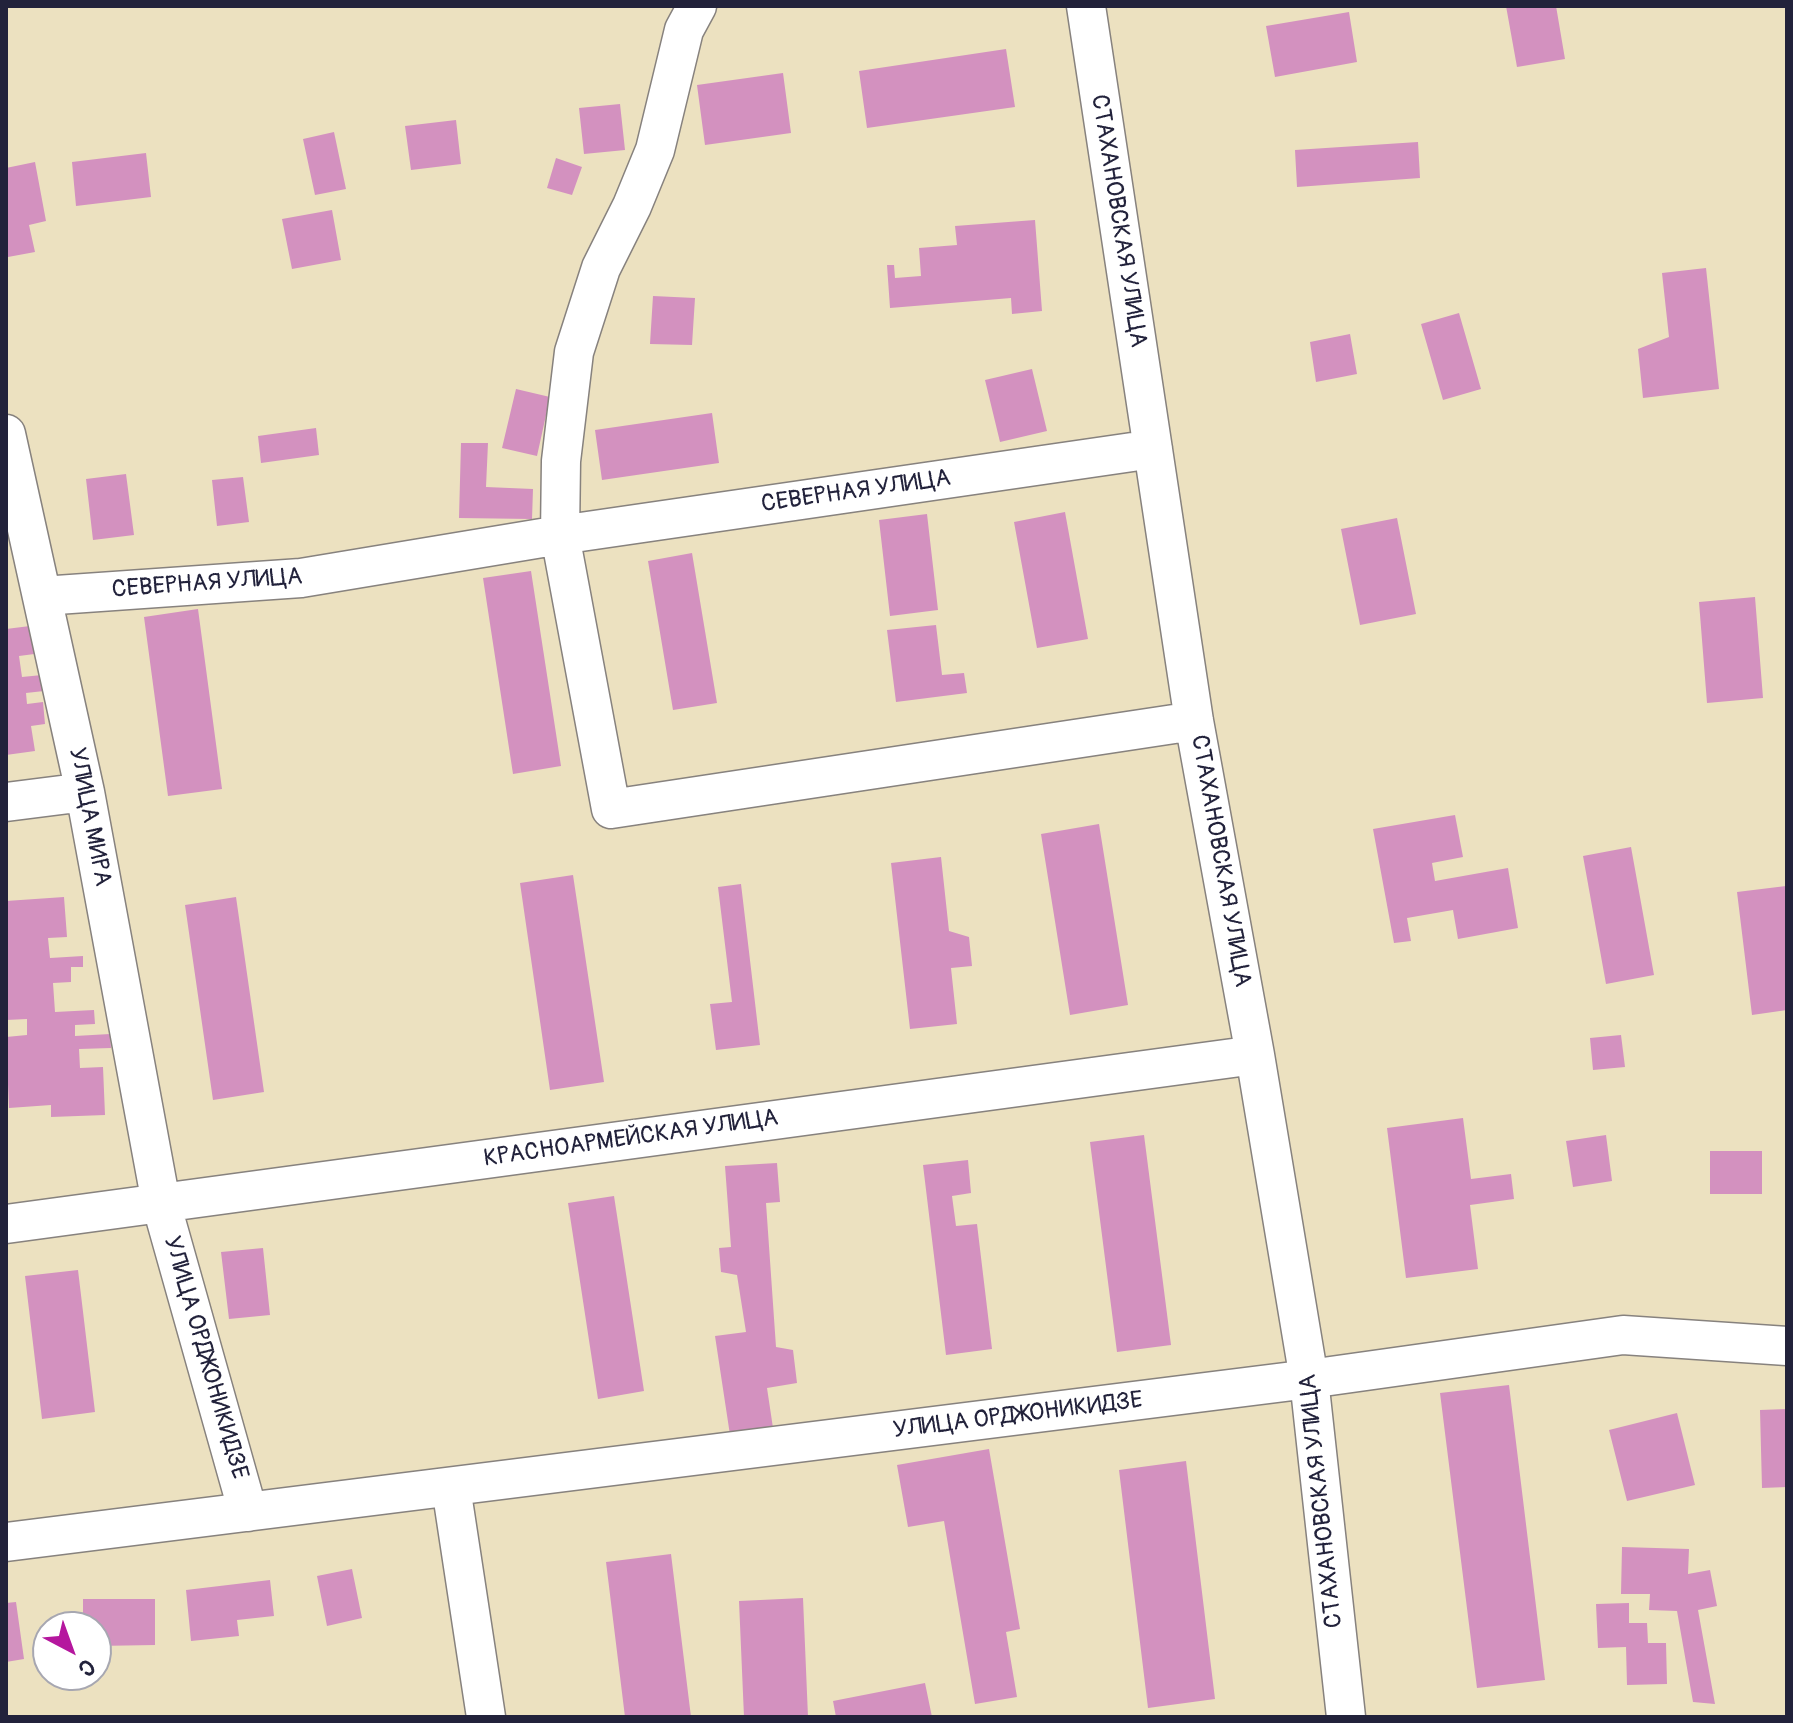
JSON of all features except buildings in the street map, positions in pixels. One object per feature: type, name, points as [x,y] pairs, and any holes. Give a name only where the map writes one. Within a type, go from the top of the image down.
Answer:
[{"type":"street","points":[[697,6],[684,30],[655,150],[601,268],[574,352],[561,461],[561,543],[611,809],[1194,721]]},
{"type":"street","name":"СТАХАНОВСКАЯ УЛИЦА","points":[[1086,6],[1194,721],[1255,1055],[1309,1379],[1346,1717]]},
{"type":"street","name":"УЛИЦА МИРА","points":[[6,434],[85,792],[161,1203]]},
{"type":"street","name":"СЕВЕРНАЯ УЛИЦА","points":[[42,596],[301,578],[561,543],[1153,449]]},
{"type":"street","points":[[6,802],[85,792]]},
{"type":"street","name":"КРАСНОАРМЕЙСКАЯ УЛИЦА","points":[[6,1224],[1255,1055]]},
{"type":"street","name":"УЛИЦА ОРДЖОНИКИДЗЕ","points":[[161,1203],[248,1512]]},
{"type":"street","name":"УЛИЦА ОРДЖОНИКИДЗЕ","points":[[6,1542],[1309,1379],[1623,1335],[1787,1346]]},
{"type":"street","points":[[451,1487],[486,1717]]}]
